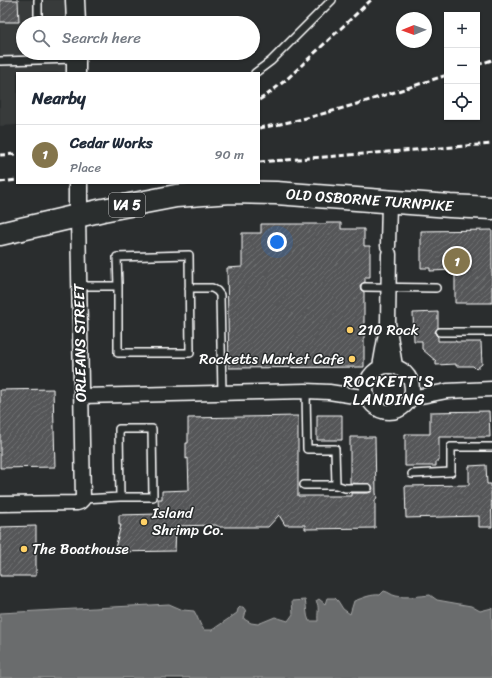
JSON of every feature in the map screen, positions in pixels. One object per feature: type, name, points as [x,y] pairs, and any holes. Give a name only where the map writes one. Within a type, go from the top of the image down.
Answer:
[{"type":"main road","name":"OLD OSBORNE TURNPIKE","points":[[78,216],[176,196],[231,192],[276,193],[492,208]]},
{"type":"main road","name":"VA 5","points":[[0,234],[78,216]]},
{"type":"street","points":[[75,0],[76,16]]},
{"type":"street","name":"ORLEANS STREET","points":[[78,184],[82,501]]},
{"type":"street","points":[[389,202],[388,323],[395,366]]},
{"type":"street","points":[[380,367],[388,323]]},
{"type":"street","points":[[388,365],[395,366],[402,369],[412,382],[413,390],[411,398],[407,404],[396,411],[382,411],[371,404],[366,391],[366,383],[369,376],[380,367],[388,365]]},
{"type":"street","points":[[412,382],[447,391]]},
{"type":"street","points":[[329,392],[366,383]]},
{"type":"street","points":[[411,398],[447,391],[492,389]]},
{"type":"street","points":[[81,396],[306,391],[329,392],[368,398]]},
{"type":"street","points":[[0,504],[77,503],[82,501]]},
{"type":"lane","points":[[38,0],[38,16]]},
{"type":"lane","points":[[256,72],[271,61],[332,0]]},
{"type":"lane","points":[[0,61],[16,59]]},
{"type":"lane","points":[[61,60],[76,62]]},
{"type":"lane","points":[[189,255],[190,353],[118,353],[118,286],[118,257],[189,255]]},
{"type":"lane","points":[[79,286],[118,286]]},
{"type":"lane","points":[[365,287],[436,288]]},
{"type":"lane","points":[[189,288],[212,288],[220,295],[222,393]]},
{"type":"lane","points":[[440,332],[492,332]]},
{"type":"lane","points":[[306,391],[307,449],[335,449],[336,485]]},
{"type":"lane","points":[[82,501],[120,497],[153,497],[152,429],[119,430],[120,497]]},
{"type":"lane","points":[[412,474],[451,472],[451,447],[492,447]]},
{"type":"lane","points":[[304,485],[336,485],[345,488],[368,488]]},
{"type":"shaded area","points":[[0,0],[68,0],[68,16],[16,16],[16,60],[69,60],[69,72],[16,72],[16,125],[0,126]]},
{"type":"shaded area","points":[[384,591],[400,597],[430,595],[437,600],[471,606],[480,611],[492,608],[492,678],[0,678],[0,613],[169,604],[183,610],[194,611],[204,630],[212,630],[237,613],[240,607],[243,607],[246,611],[244,619],[251,623],[258,624],[275,617],[288,621],[293,614],[292,601],[305,600],[309,621],[318,621],[318,608],[316,601],[319,599],[325,604],[327,598],[335,598],[343,609],[350,614],[354,601],[370,596],[380,595]]},
{"type":"building","points":[[0,0],[18,0],[19,16],[16,16],[16,22],[0,22]]},
{"type":"building","points":[[341,223],[341,229],[364,229],[364,246],[370,246],[370,277],[365,277],[365,282],[361,284],[360,287],[364,292],[364,367],[229,368],[227,268],[242,267],[242,233],[261,233],[261,224]]},
{"type":"building","points":[[492,230],[492,303],[455,303],[455,270],[430,271],[430,268],[421,268],[421,231]]},
{"type":"building","points":[[438,312],[438,328],[435,332],[438,337],[438,341],[481,342],[482,364],[476,369],[473,366],[456,366],[456,364],[436,365],[436,361],[422,349],[422,341],[414,341],[413,313]]},
{"type":"building","points":[[53,389],[55,467],[0,468],[0,390]]},
{"type":"building","points":[[489,411],[490,437],[439,437],[439,461],[436,461],[436,466],[405,466],[405,434],[430,434],[430,412]]},
{"type":"building","points":[[317,415],[342,415],[342,440],[317,440]]},
{"type":"building","points":[[298,416],[298,496],[351,496],[351,493],[371,492],[373,488],[370,484],[350,483],[350,437],[375,437],[377,497],[375,501],[375,528],[305,529],[305,525],[285,525],[279,515],[268,527],[219,527],[216,525],[176,526],[175,551],[114,552],[121,525],[119,525],[119,515],[159,514],[158,499],[162,499],[162,491],[189,490],[188,458],[186,459],[186,443],[188,443],[188,418]]},
{"type":"building","points":[[486,465],[487,484],[491,484],[492,527],[479,527],[479,516],[406,518],[405,486],[469,485],[469,466]]},
{"type":"building","name":"The Boathouse","points":[[36,526],[36,576],[0,576],[0,527]]},
{"type":"railway","points":[[260,99],[287,79],[371,0]]},
{"type":"railway","points":[[480,64],[492,60]]},
{"type":"railway","points":[[260,128],[330,112],[444,76]]},
{"type":"railway","points":[[260,162],[492,144]]},
{"type":"railway","points":[[0,155],[16,154]]},
{"type":"railway","points":[[0,182],[16,180]]},
{"type":"place","name":"Cedar Works","points":[[457,261]]},
{"type":"place","name":"210 Rock","points":[[350,330]]},
{"type":"place","name":"Rocketts Market Cafe","points":[[352,359]]},
{"type":"place","name":"Island Shrimp Co.","points":[[144,522]]},
{"type":"place","name":"The Boathouse","points":[[24,549]]},
{"type":"district","name":"ROCKETT'S LANDING","points":[[389,390]]}]
